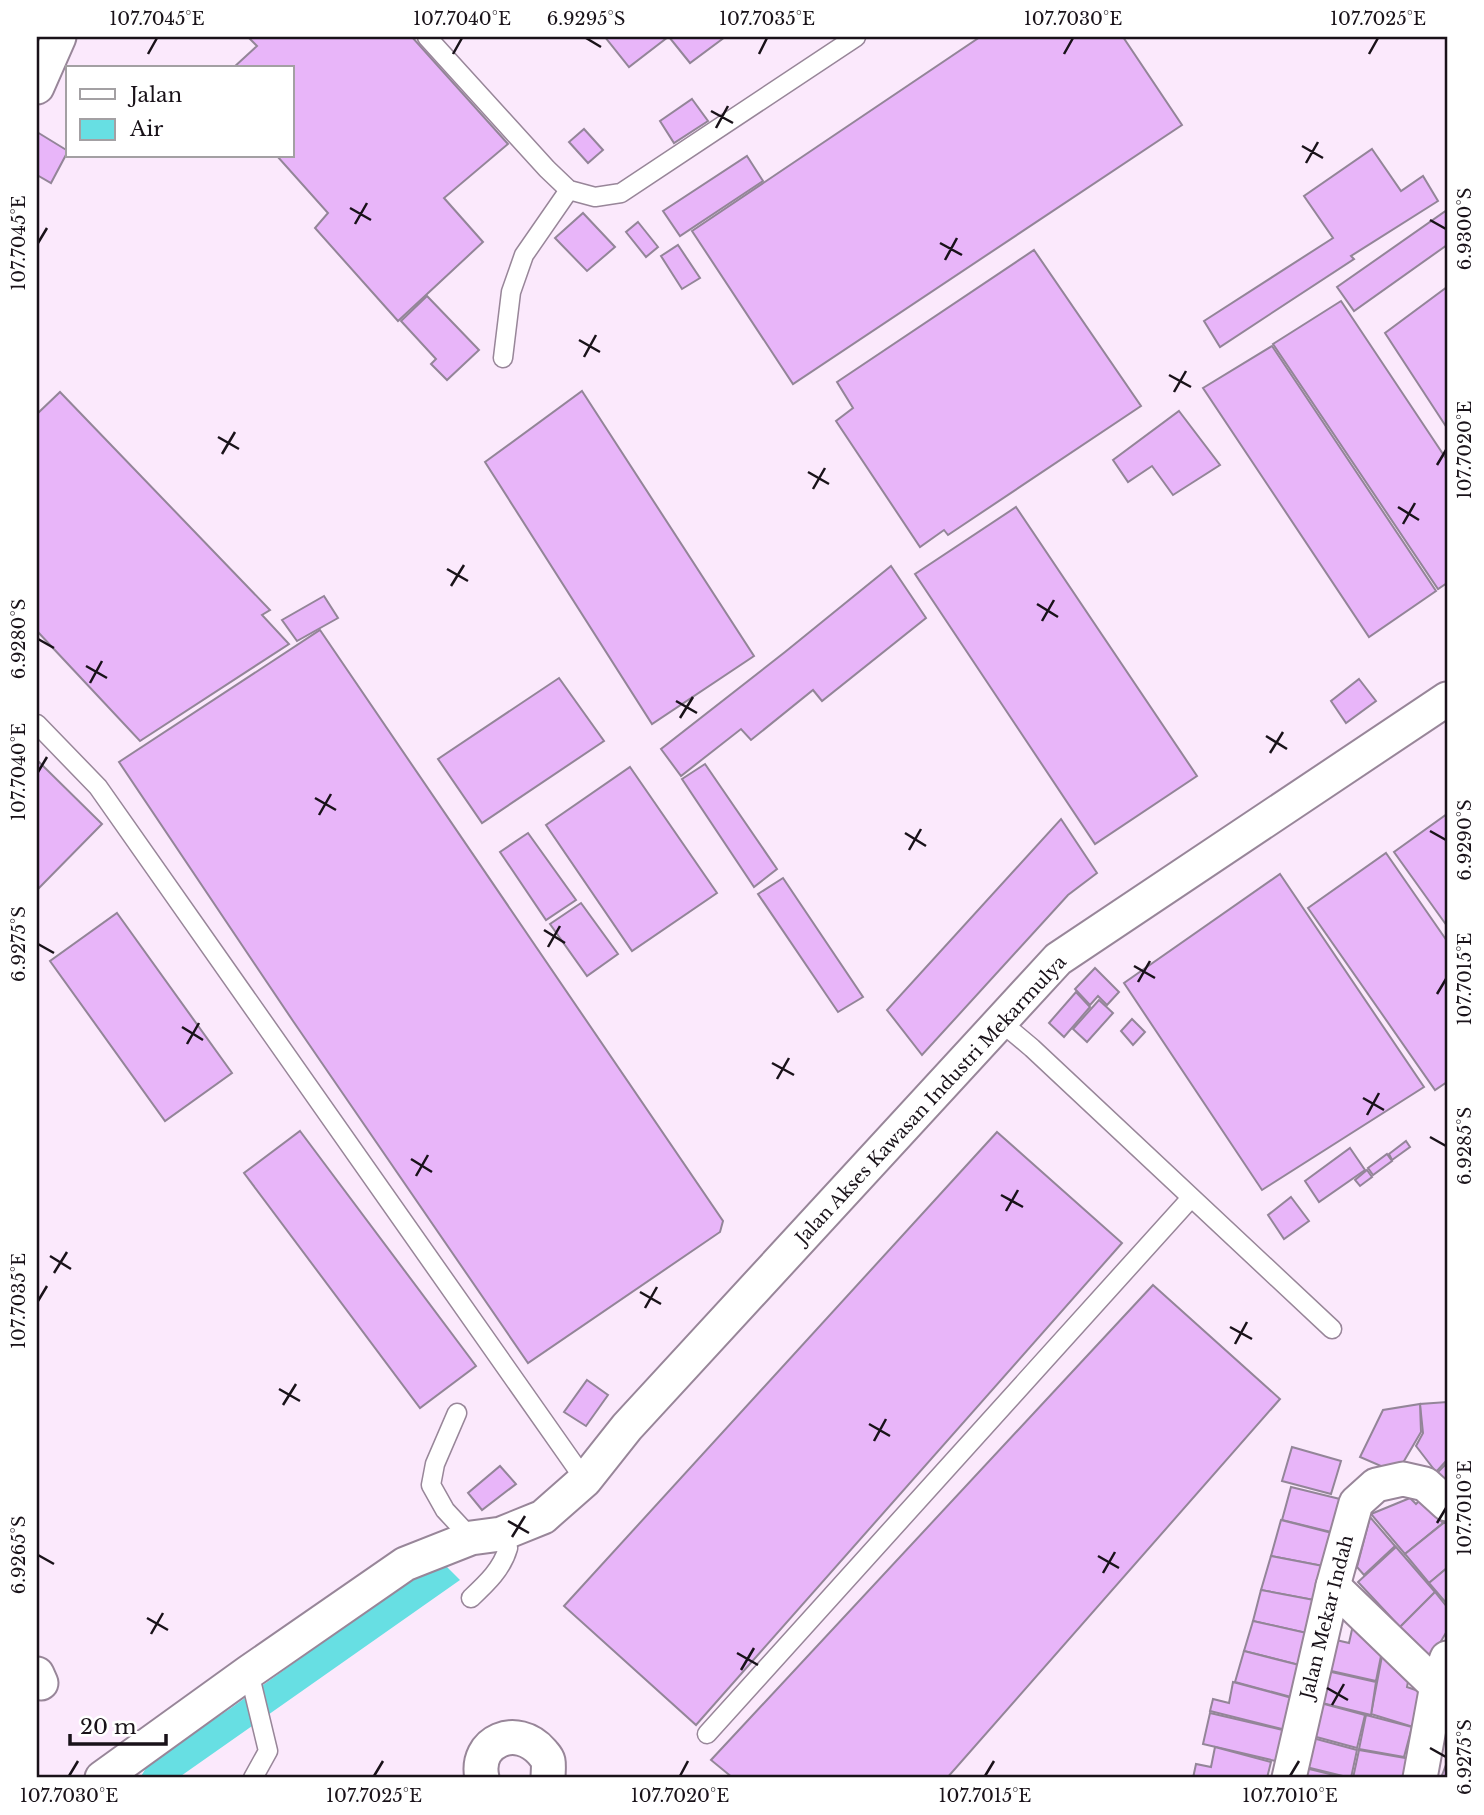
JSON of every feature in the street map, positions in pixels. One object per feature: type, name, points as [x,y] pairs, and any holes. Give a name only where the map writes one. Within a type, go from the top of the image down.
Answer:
[{"type":"street","points":[[37,88],[59,37]]},
{"type":"street","name":"Jalan Akses Kawasan Industri Mekarmulya","points":[[102,1778],[405,1564],[542,1517],[585,1480],[627,1427],[1058,959],[1447,699]]},
{"type":"street","name":"Jalan Mekar Indah","points":[[1289,1778],[1333,1586],[1356,1503],[1376,1485],[1395,1479],[1414,1480],[1425,1484],[1447,1504]]},
{"type":"street","points":[[1333,1586],[1444,1680],[1420,1778]]},
{"type":"street","points":[[482,1778],[480,1767],[489,1746],[511,1736],[533,1741],[548,1759],[548,1778]]},
{"type":"lane","points":[[427,37],[569,190],[595,197],[621,193],[856,37]]},
{"type":"lane","points":[[503,358],[511,292],[524,255],[569,190]]},
{"type":"lane","points":[[37,724],[98,787],[585,1480]]},
{"type":"lane","points":[[1000,1022],[1032,1048],[1332,1329]]},
{"type":"lane","points":[[707,1734],[1191,1198]]},
{"type":"lane","points":[[457,1413],[435,1464],[431,1485],[445,1510],[508,1548],[504,1562],[471,1598]]},
{"type":"lane","points":[[249,1672],[268,1751],[253,1778]]},
{"type":"water","points":[[439,1559],[460,1580],[178,1778],[140,1778],[149,1763],[231,1708]]},
{"type":"building","points":[[248,37],[412,37],[508,144],[444,198],[483,242],[398,321],[315,228],[328,213],[279,158],[294,158],[294,66],[235,66],[257,46]]},
{"type":"building","points":[[605,37],[668,37],[629,67]]},
{"type":"building","points":[[669,37],[725,37],[690,63]]},
{"type":"building","points":[[980,37],[1123,37],[1182,125],[793,384],[692,231]]},
{"type":"building","points":[[692,99],[708,121],[674,143],[660,121]]},
{"type":"building","points":[[584,129],[603,150],[588,163],[569,142]]},
{"type":"building","points":[[37,132],[66,150],[66,155],[51,183],[37,175]]},
{"type":"building","points":[[1372,149],[1401,191],[1423,176],[1438,201],[1351,256],[1354,259],[1220,347],[1204,321],[1333,238],[1304,196]]},
{"type":"building","points":[[747,156],[763,181],[680,236],[663,211]]},
{"type":"building","points":[[1447,210],[1447,245],[1354,311],[1337,287]]},
{"type":"building","points":[[583,213],[615,247],[587,271],[555,238]]},
{"type":"building","points":[[638,222],[658,247],[646,257],[626,232]]},
{"type":"building","points":[[678,245],[700,278],[682,289],[661,256]]},
{"type":"building","points":[[1034,250],[1141,406],[948,535],[944,530],[920,547],[836,421],[853,408],[837,382]]},
{"type":"building","points":[[1447,287],[1447,428],[1385,333]]},
{"type":"building","points":[[427,296],[479,350],[447,380],[431,364],[436,359],[401,321]]},
{"type":"building","points":[[1341,301],[1447,460],[1447,583],[1438,589],[1273,344]]},
{"type":"building","points":[[1272,346],[1436,591],[1369,637],[1203,388]]},
{"type":"building","points":[[582,391],[754,656],[652,724],[485,462]]},
{"type":"building","points":[[60,392],[270,610],[262,615],[289,644],[140,741],[37,631],[37,414]]},
{"type":"building","points":[[1179,411],[1220,465],[1173,495],[1152,466],[1128,482],[1113,460]]},
{"type":"building","points":[[1016,507],[1197,776],[1095,844],[915,574]]},
{"type":"building","points":[[891,566],[926,618],[822,701],[813,690],[751,740],[741,729],[681,776],[661,749]]},
{"type":"building","points":[[324,596],[338,618],[297,641],[282,620]]},
{"type":"building","points":[[320,630],[723,1221],[720,1232],[528,1363],[119,762]]},
{"type":"building","points":[[559,678],[604,741],[482,823],[438,759]]},
{"type":"building","points":[[1359,679],[1376,701],[1346,723],[1331,701]]},
{"type":"building","points":[[37,760],[102,824],[37,890]]},
{"type":"building","points":[[705,764],[777,869],[754,887],[682,779]]},
{"type":"building","points":[[630,767],[717,893],[632,951],[546,825]]},
{"type":"building","points":[[1447,814],[1447,926],[1394,852]]},
{"type":"building","points":[[1061,819],[1097,873],[1068,895],[922,1055],[887,1010]]},
{"type":"building","points":[[528,833],[576,900],[546,920],[500,852]]},
{"type":"building","points":[[1386,853],[1447,941],[1447,1082],[1435,1090],[1308,908]]},
{"type":"building","points":[[1280,874],[1424,1087],[1262,1190],[1124,983]]},
{"type":"building","points":[[783,878],[863,997],[838,1012],[758,894]]},
{"type":"building","points":[[581,903],[618,954],[587,976],[550,924]]},
{"type":"building","points":[[117,913],[232,1073],[165,1121],[50,961]]},
{"type":"building","points":[[1095,968],[1119,992],[1107,1005],[1098,996],[1090,1005],[1075,989]]},
{"type":"building","points":[[1076,992],[1090,1007],[1064,1037],[1049,1023]]},
{"type":"building","points":[[1099,1000],[1113,1013],[1087,1042],[1073,1029]]},
{"type":"building","points":[[1132,1019],[1145,1032],[1133,1045],[1121,1031]]},
{"type":"building","points":[[300,1131],[476,1366],[420,1408],[244,1173]]},
{"type":"building","points":[[997,1132],[1122,1243],[696,1725],[564,1606]]},
{"type":"building","points":[[1406,1141],[1410,1147],[1392,1160],[1389,1154]]},
{"type":"building","points":[[1350,1148],[1365,1170],[1319,1202],[1305,1181]]},
{"type":"building","points":[[1387,1154],[1392,1161],[1373,1175],[1368,1168]]},
{"type":"building","points":[[1367,1170],[1372,1177],[1360,1186],[1355,1180]]},
{"type":"building","points":[[1291,1197],[1309,1221],[1284,1239],[1268,1215]]},
{"type":"building","points":[[1153,1285],[1280,1399],[947,1778],[733,1778],[711,1760]]},
{"type":"building","points":[[587,1380],[608,1395],[586,1426],[564,1412]]},
{"type":"building","points":[[1447,1402],[1447,1460],[1436,1472],[1416,1446],[1423,1433],[1420,1404]]},
{"type":"building","points":[[1420,1404],[1421,1432],[1397,1473],[1360,1457],[1383,1410]]},
{"type":"building","points":[[1292,1447],[1341,1461],[1331,1494],[1282,1481]]},
{"type":"building","points":[[1447,1463],[1447,1490],[1434,1476]]},
{"type":"building","points":[[500,1466],[516,1484],[482,1510],[468,1493]]},
{"type":"building","points":[[1291,1487],[1340,1499],[1331,1532],[1282,1520]]},
{"type":"building","points":[[1410,1498],[1416,1504],[1421,1499],[1443,1523],[1405,1554],[1371,1514]]},
{"type":"building","points":[[1370,1517],[1395,1546],[1364,1575],[1357,1567]]},
{"type":"building","points":[[1281,1520],[1332,1533],[1323,1566],[1271,1556]]},
{"type":"building","points":[[1446,1521],[1447,1568],[1429,1583],[1405,1554]]},
{"type":"building","points":[[1396,1547],[1435,1592],[1400,1627],[1358,1582]]},
{"type":"building","points":[[1271,1556],[1323,1566],[1314,1600],[1261,1590]]},
{"type":"building","points":[[1447,1568],[1447,1604],[1429,1583]]},
{"type":"building","points":[[1261,1590],[1314,1600],[1311,1634],[1253,1621]]},
{"type":"building","points":[[1435,1592],[1447,1607],[1447,1631],[1431,1658],[1400,1627]]},
{"type":"building","points":[[1253,1621],[1311,1634],[1303,1666],[1244,1651]]},
{"type":"building","points":[[1353,1625],[1382,1651],[1376,1681],[1327,1670],[1336,1640],[1349,1643]]},
{"type":"building","points":[[1244,1651],[1303,1666],[1291,1697],[1235,1682]]},
{"type":"building","points":[[1382,1656],[1409,1676],[1407,1687],[1430,1695],[1423,1730],[1371,1714]]},
{"type":"building","points":[[1327,1671],[1376,1682],[1371,1715],[1318,1702]]},
{"type":"building","points":[[1233,1682],[1292,1698],[1286,1730],[1210,1711],[1213,1699],[1229,1703]]},
{"type":"building","points":[[1317,1702],[1365,1715],[1357,1748],[1309,1735]]},
{"type":"building","points":[[1210,1713],[1287,1731],[1280,1762],[1203,1744]]},
{"type":"building","points":[[1366,1715],[1412,1727],[1404,1757],[1359,1749]]},
{"type":"building","points":[[1309,1737],[1357,1750],[1351,1778],[1302,1766]]},
{"type":"building","points":[[1215,1747],[1271,1762],[1267,1778],[1193,1778],[1196,1764],[1211,1767]]},
{"type":"building","points":[[1359,1750],[1411,1759],[1406,1778],[1353,1778]]},
{"type":"building","points":[[1447,1762],[1447,1778],[1441,1778]]},
{"type":"building","points":[[1301,1767],[1346,1778],[1299,1778]]}]
